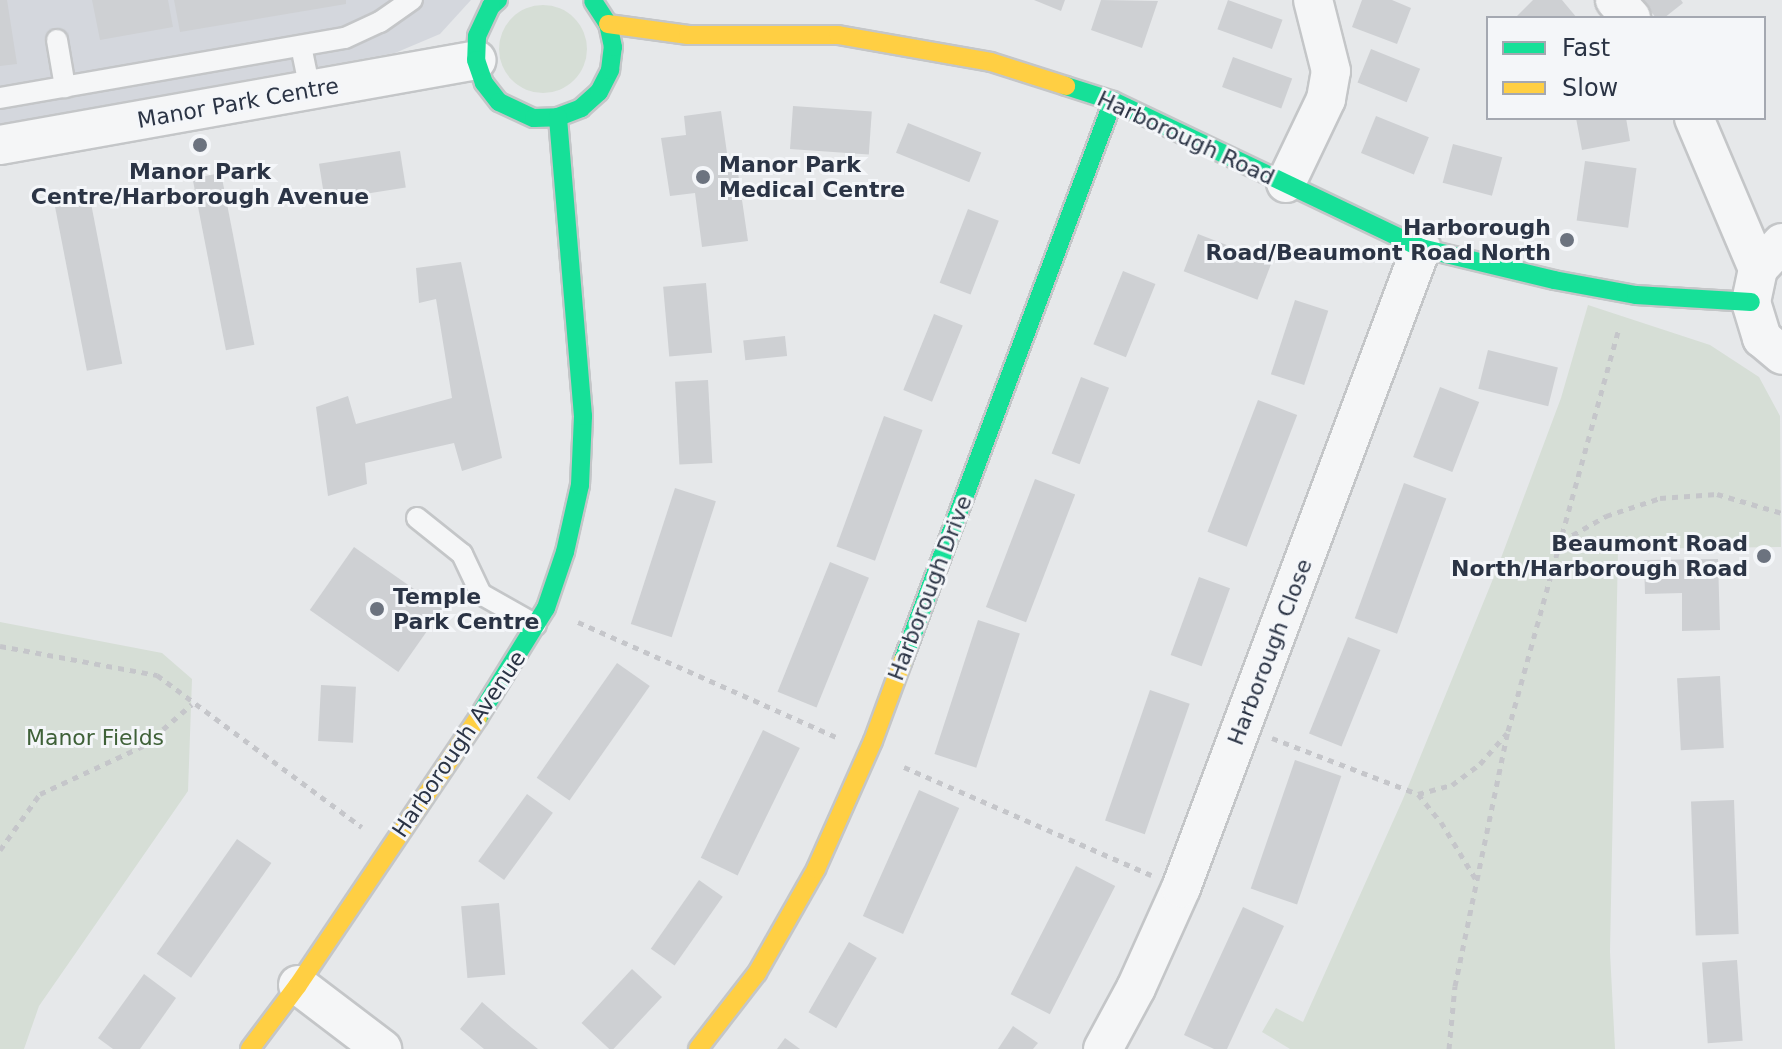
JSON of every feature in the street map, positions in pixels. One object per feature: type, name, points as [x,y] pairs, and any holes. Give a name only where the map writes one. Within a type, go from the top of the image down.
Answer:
[{"type":"street","points":[[498,0],[491,6],[477,36],[476,60],[484,83],[499,102],[534,118],[558,117],[581,108],[599,92],[610,70],[613,47],[608,24],[591,0]]},
{"type":"street","points":[[1286,183],[1326,99],[1331,71],[1313,0]]},
{"type":"street","points":[[1615,0],[1629,16]]},
{"type":"street","name":"Harborough Road","points":[[608,24],[688,35],[838,35],[991,62],[1113,101],[1421,248],[1554,280],[1636,295],[1764,271]]},
{"type":"street","name":"Manor Park Centre","points":[[0,145],[476,60]]},
{"type":"street","name":"Harborough Drive","points":[[698,1049],[757,973],[772,947],[816,869],[873,741],[1113,101]]},
{"type":"street","name":"Harborough Avenue","points":[[250,1049],[298,985],[511,670],[536,625],[565,552],[580,485],[583,416],[558,117]]},
{"type":"street","points":[[1695,120],[1764,271],[1762,338],[1782,355]]},
{"type":"street","name":"Harborough Close","points":[[1103,1049],[1136,988],[1181,888],[1421,248]]},
{"type":"street","points":[[298,985],[382,1049]]},
{"type":"lane","name":"Manor Park Centre","points":[[0,98],[355,35],[412,0]]},
{"type":"lane","points":[[57,40],[65,87]]},
{"type":"lane","points":[[301,46],[310,90]]},
{"type":"lane","points":[[417,518],[462,554],[481,594],[536,625]]},
{"type":"path","points":[[1449,1049],[1455,986],[1508,731],[1613,339],[1636,295]]},
{"type":"path","points":[[1561,541],[1606,516],[1660,498],[1717,494],[1782,513]]},
{"type":"path","points":[[0,646],[157,675],[192,704],[390,848]]},
{"type":"path","points":[[0,850],[40,794],[145,745],[192,704]]},
{"type":"path","points":[[1242,728],[1327,756],[1418,794],[1441,822],[1475,879]]},
{"type":"path","points":[[1418,794],[1452,785],[1480,764],[1508,731]]},
{"type":"shaded area","points":[[0,0],[471,0],[440,34],[395,53],[0,124]]},
{"type":"green space","points":[[534,5],[552,5],[568,12],[580,24],[587,40],[587,58],[580,74],[568,86],[552,93],[534,93],[518,86],[506,74],[499,58],[499,40],[506,24],[518,12]]},
{"type":"green space","points":[[1588,305],[1710,345],[1759,377],[1780,416],[1781,547],[1618,549],[1610,952],[1615,1049],[1290,1049],[1262,1032],[1276,1008],[1303,1022],[1403,799],[1495,574],[1561,398]]},
{"type":"green space","name":"Manor Fields","points":[[0,622],[162,653],[192,679],[188,791],[39,1006],[24,1049],[0,1049]]},
{"type":"building","points":[[0,0],[7,0],[17,64],[0,66]]},
{"type":"building","points":[[92,0],[168,0],[173,27],[100,40]]},
{"type":"building","points":[[174,0],[346,0],[346,4],[180,32]]},
{"type":"building","points":[[1034,0],[1065,0],[1061,11]]},
{"type":"building","points":[[1101,0],[1158,1],[1142,48],[1091,30]]},
{"type":"building","points":[[1228,0],[1283,20],[1272,49],[1217,29]]},
{"type":"building","points":[[1362,0],[1392,0],[1411,8],[1397,44],[1352,27]]},
{"type":"building","points":[[1533,0],[1562,0],[1575,16],[1517,16]]},
{"type":"building","points":[[1642,0],[1681,0],[1683,3],[1667,16],[1654,16]]},
{"type":"building","points":[[1371,49],[1420,69],[1407,102],[1358,82]]},
{"type":"building","points":[[1233,57],[1292,79],[1281,109],[1222,87]]},
{"type":"building","points":[[793,106],[872,112],[869,154],[790,149]]},
{"type":"building","name":"Manor Park Medical Centre","points":[[721,111],[728,160],[736,159],[748,241],[702,247],[695,193],[670,196],[661,138],[686,135],[684,116]]},
{"type":"building","points":[[1376,116],[1429,137],[1414,174],[1361,153]]},
{"type":"building","points":[[1576,120],[1626,120],[1630,141],[1582,150]]},
{"type":"building","points":[[908,123],[981,153],[969,182],[896,153]]},
{"type":"building","points":[[1453,144],[1502,157],[1492,196],[1443,183]]},
{"type":"building","points":[[400,151],[406,188],[325,200],[319,164]]},
{"type":"building","points":[[1585,161],[1636,168],[1628,228],[1577,220]]},
{"type":"building","points":[[221,173],[254,345],[226,350],[193,179]]},
{"type":"building","points":[[89,193],[122,364],[87,371],[54,200]]},
{"type":"building","points":[[968,209],[999,221],[970,295],[940,283]]},
{"type":"building","points":[[1198,234],[1272,262],[1257,300],[1184,271]]},
{"type":"building","points":[[461,262],[502,458],[462,471],[454,443],[365,463],[367,484],[328,496],[316,407],[348,396],[356,424],[452,398],[436,299],[419,303],[416,268]]},
{"type":"building","points":[[1123,271],[1155,284],[1126,357],[1093,344]]},
{"type":"building","points":[[706,283],[712,353],[669,356],[663,287]]},
{"type":"building","points":[[1295,300],[1328,311],[1304,385],[1271,374]]},
{"type":"building","points":[[934,314],[963,326],[932,402],[903,390]]},
{"type":"building","points":[[785,336],[787,356],[745,360],[743,340]]},
{"type":"building","points":[[1488,350],[1558,367],[1548,406],[1478,389]]},
{"type":"building","points":[[1081,377],[1109,388],[1080,464],[1052,454]]},
{"type":"building","points":[[708,380],[712,463],[679,465],[675,382]]},
{"type":"building","points":[[1440,387],[1479,402],[1452,472],[1413,457]]},
{"type":"building","points":[[1258,400],[1297,415],[1247,547],[1207,532]]},
{"type":"building","points":[[884,416],[923,430],[875,561],[836,547]]},
{"type":"building","points":[[1035,479],[1075,494],[1026,622],[986,607]]},
{"type":"building","points":[[1404,483],[1446,498],[1397,634],[1355,618]]},
{"type":"building","points":[[675,488],[716,501],[672,637],[631,624]]},
{"type":"building","name":"Temple Park Centre","points":[[354,547],[442,609],[398,672],[310,610]]},
{"type":"building","points":[[1718,559],[1720,630],[1682,631],[1682,593],[1645,594],[1644,560]]},
{"type":"building","points":[[830,562],[869,578],[816,708],[778,692]]},
{"type":"building","points":[[1199,577],[1230,588],[1202,666],[1171,655]]},
{"type":"building","points":[[978,620],[1020,634],[976,768],[934,754]]},
{"type":"building","points":[[1348,637],[1380,650],[1341,747],[1309,733]]},
{"type":"building","points":[[617,663],[650,686],[569,801],[537,778]]},
{"type":"building","points":[[1720,676],[1724,748],[1681,750],[1677,678]]},
{"type":"building","points":[[321,685],[356,687],[353,743],[318,741]]},
{"type":"building","points":[[1150,690],[1190,704],[1145,834],[1105,820]]},
{"type":"building","points":[[763,730],[800,748],[738,876],[701,858]]},
{"type":"building","points":[[1295,760],[1341,776],[1297,905],[1251,889]]},
{"type":"building","points":[[919,790],[959,808],[903,934],[863,916]]},
{"type":"building","points":[[527,794],[553,813],[504,880],[478,861]]},
{"type":"building","points":[[1734,800],[1739,934],[1696,935],[1691,802]]},
{"type":"building","points":[[237,839],[271,863],[191,978],[157,954]]},
{"type":"building","points":[[1076,866],[1115,886],[1050,1014],[1011,994]]},
{"type":"building","points":[[699,880],[723,897],[675,965],[651,949]]},
{"type":"building","points":[[499,903],[505,975],[467,978],[461,906]]},
{"type":"building","points":[[1243,907],[1284,926],[1227,1049],[1214,1049],[1184,1035]]},
{"type":"building","points":[[849,942],[877,958],[836,1028],[808,1012]]},
{"type":"building","points":[[1737,960],[1743,1041],[1708,1043],[1702,962]]},
{"type":"building","points":[[632,969],[662,997],[613,1049],[609,1049],[582,1023]]},
{"type":"building","points":[[144,974],[176,998],[140,1049],[113,1049],[98,1038]]},
{"type":"building","points":[[482,1002],[538,1049],[484,1049],[460,1029]]},
{"type":"building","points":[[1013,1026],[1038,1043],[1033,1049],[998,1049]]},
{"type":"building","points":[[785,1038],[800,1049],[777,1049]]},
{"type":"traffic: fast","points":[[498,0],[491,6],[477,36],[476,60],[484,83],[499,102],[534,118],[558,117],[581,108],[599,92],[610,70],[613,47],[608,24],[593,1]]},
{"type":"traffic: fast","points":[[1066,86],[1113,101],[1421,248],[1554,280],[1636,295],[1751,302]]},
{"type":"traffic: fast","points":[[903,660],[1113,101]]},
{"type":"traffic: fast","points":[[478,718],[546,608],[565,552],[580,485],[583,416],[558,117]]},
{"type":"traffic: slow","points":[[608,24],[688,35],[838,35],[991,62],[1066,86]]},
{"type":"traffic: slow","points":[[698,1049],[757,973],[816,869],[873,741],[903,660]]},
{"type":"traffic: slow","points":[[250,1049],[298,985],[478,718]]},
{"type":"place","name":"Manor Park Centre/Harborough Avenue","points":[[200,145]]},
{"type":"place","name":"Manor Park Medical Centre","points":[[703,177]]},
{"type":"place","name":"Harborough Road/Beaumont Road North","points":[[1567,240]]},
{"type":"place","name":"Beaumont Road North/Harborough Road","points":[[1764,556]]},
{"type":"place","name":"Temple Park Centre","points":[[377,609]]}]
